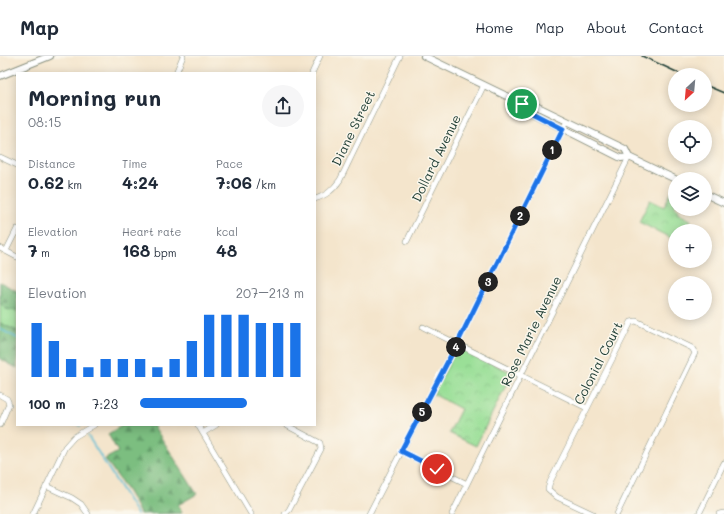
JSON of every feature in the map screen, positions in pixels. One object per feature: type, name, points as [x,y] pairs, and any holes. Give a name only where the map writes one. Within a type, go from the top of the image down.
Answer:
[{"type":"main road","points":[[0,76],[50,56]]},
{"type":"main road","points":[[424,56],[527,106],[534,105],[625,149],[629,157]]},
{"type":"main road","points":[[527,106],[530,112],[621,158],[629,157],[668,176]]},
{"type":"main road","points":[[712,197],[724,203]]},
{"type":"street","points":[[176,72],[184,56]]},
{"type":"street","points":[[312,72],[320,56]]},
{"type":"street","name":"Diane Street","points":[[316,199],[326,195],[334,189],[340,180],[400,56]]},
{"type":"street","name":"Dollard Avenue","points":[[407,241],[484,85]]},
{"type":"street","points":[[369,514],[457,344],[567,121]]},
{"type":"street","name":"Rose Marie Avenue","points":[[452,514],[629,157]]},
{"type":"street","points":[[0,158],[16,165]]},
{"type":"street","points":[[6,251],[16,231]]},
{"type":"street","points":[[0,248],[16,256]]},
{"type":"street","name":"Colonial Court","points":[[593,514],[556,497],[548,489],[550,482],[631,322],[636,321],[692,348],[695,353],[617,514]]},
{"type":"street","points":[[423,327],[587,408]]},
{"type":"street","points":[[0,396],[7,399],[9,404],[0,426]]},
{"type":"street","points":[[33,514],[65,447],[74,437],[92,426]]},
{"type":"street","points":[[199,426],[251,514]]},
{"type":"street","points":[[203,433],[214,426]]},
{"type":"street","points":[[286,514],[321,449],[320,443],[288,426]]},
{"type":"street","points":[[401,451],[467,484]]},
{"type":"street","points":[[699,514],[724,464]]},
{"type":"street","points":[[46,486],[81,504],[88,514]]},
{"type":"street","points":[[719,514],[724,513]]},
{"type":"green space","points":[[668,199],[668,216],[683,216],[691,220],[689,224],[668,224],[668,236],[639,222],[650,200],[664,207]]},
{"type":"green space","points":[[0,282],[16,290],[16,311],[6,309],[0,303]]},
{"type":"green space","points":[[0,303],[6,309],[16,311],[16,331],[0,323]]},
{"type":"green space","points":[[0,323],[16,331],[16,367],[0,359]]},
{"type":"green space","points":[[461,348],[512,373],[476,446],[449,433],[461,409],[433,394],[456,350]]},
{"type":"green space","points":[[121,426],[154,426],[197,494],[178,505],[182,513],[140,514],[105,459],[118,452],[108,434]]},
{"type":"waterway","points":[[0,329],[16,337]]},
{"type":"waterway","points":[[88,436],[137,514]]},
{"type":"railway","points":[[642,56],[668,68]]},
{"type":"railway","points":[[712,88],[724,93]]},
{"type":"route","points":[[437,469],[401,451],[457,344],[563,129],[530,112],[527,106],[522,104]]}]
